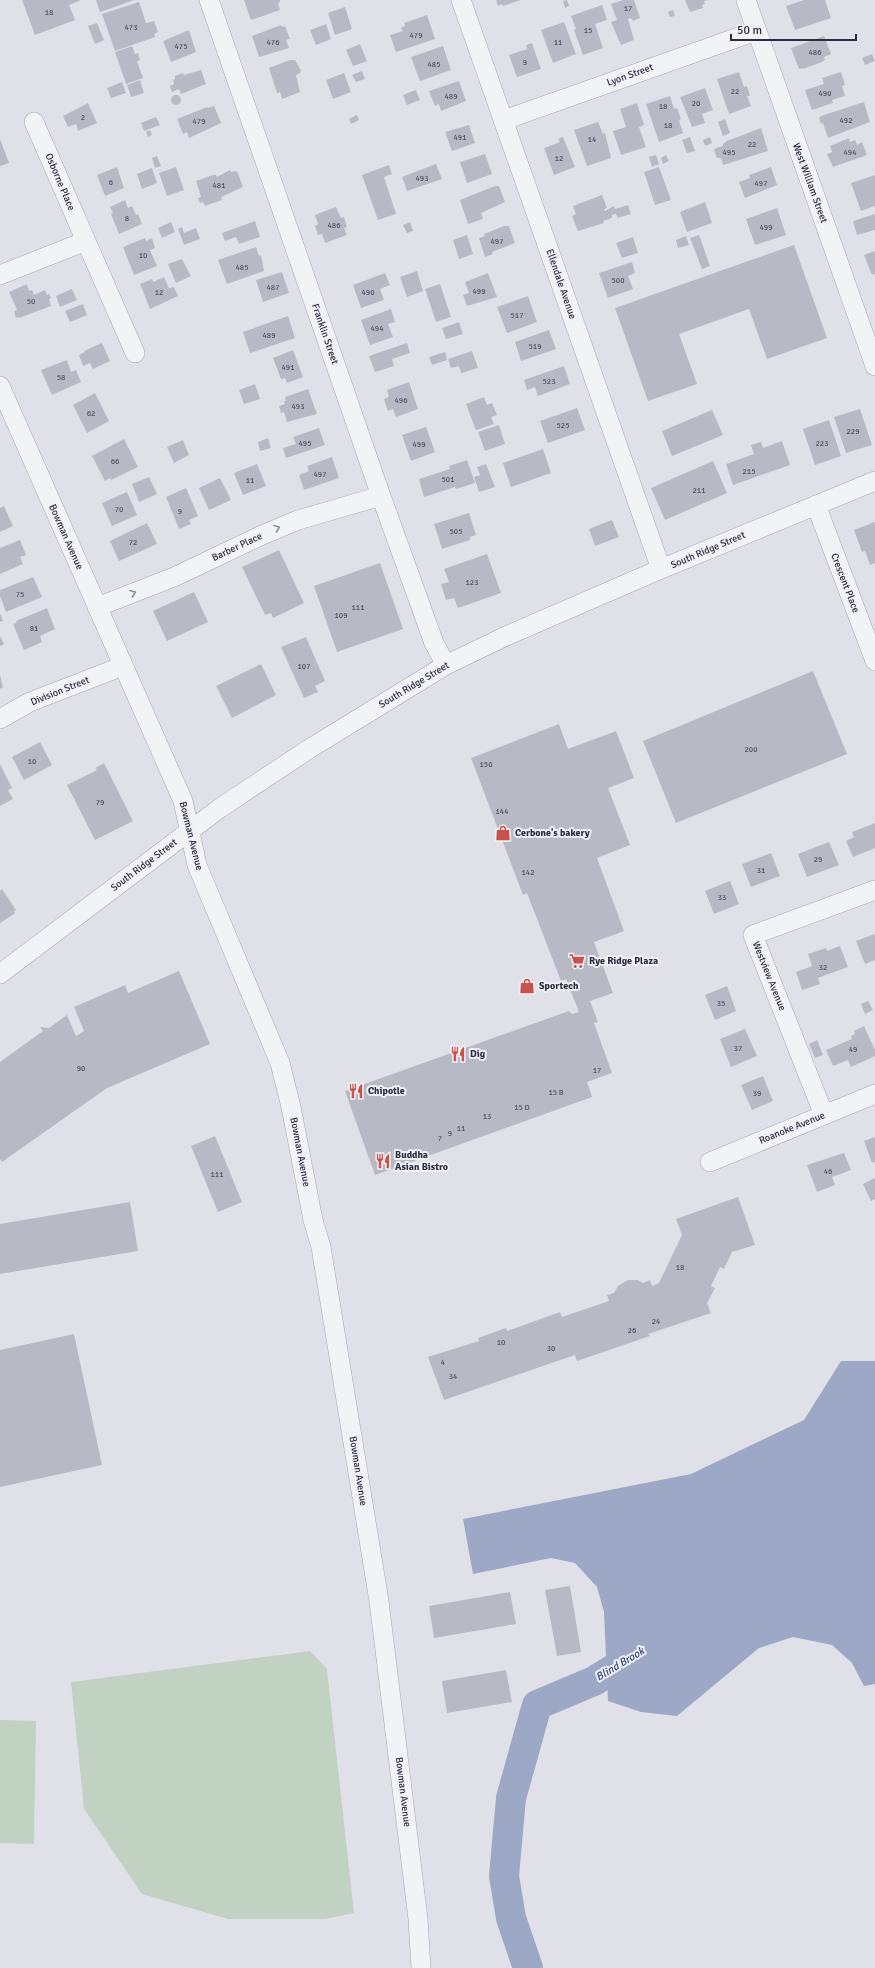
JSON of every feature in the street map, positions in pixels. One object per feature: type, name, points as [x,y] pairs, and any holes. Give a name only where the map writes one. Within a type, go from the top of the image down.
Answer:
[{"type":"street","name":"Franklin Street","points":[[209,0],[381,496],[434,643],[446,665]]},
{"type":"street","name":"Ellendale Avenue","points":[[461,0],[661,569]]},
{"type":"street","name":"West William Street","points":[[746,0],[875,366]]},
{"type":"street","name":"Lyon Street","points":[[504,120],[756,31]]},
{"type":"street","name":"Osborne Place","points":[[34,122],[135,354]]},
{"type":"street","points":[[0,275],[86,241]]},
{"type":"street","name":"Bowman Avenue","points":[[0,386],[122,666],[184,801],[197,865],[280,1063],[291,1107],[313,1220],[320,1247],[379,1601],[418,1919],[421,1968]]},
{"type":"street","name":"South Ridge Street","points":[[0,974],[220,808],[309,748],[446,665],[506,636],[661,569],[875,481]]},
{"type":"street","name":"Barber Place","points":[[97,607],[174,577],[260,536],[298,520],[381,496]]},
{"type":"street","name":"Crescent Place","points":[[816,505],[875,662]]},
{"type":"street","name":"Division Street","points":[[0,719],[30,702],[122,666]]},
{"type":"street","name":"Westview Avenue","points":[[824,1115],[753,935],[875,890]]},
{"type":"street","name":"Roanoke Avenue","points":[[710,1162],[875,1094]]},
{"type":"green space","points":[[310,1651],[327,1669],[354,1913],[325,1919],[228,1919],[142,1894],[84,1809],[71,1682]]},
{"type":"green space","points":[[0,1720],[36,1721],[34,1844],[0,1843]]},
{"type":"water","points":[[841,1361],[875,1361],[875,1684],[864,1686],[852,1663],[832,1645],[793,1637],[759,1648],[677,1716],[641,1712],[608,1701],[604,1612],[597,1587],[575,1563],[551,1558],[473,1574],[463,1519],[691,1474],[804,1420]]},
{"type":"building","points":[[22,0],[81,0],[69,5],[75,20],[35,35]]},
{"type":"building","points":[[96,0],[134,0],[100,12]]},
{"type":"building","points":[[244,0],[280,0],[278,3],[280,10],[251,20]]},
{"type":"building","points":[[496,0],[521,0],[503,6],[502,4],[498,6]]},
{"type":"building","points":[[567,0],[569,6],[565,8],[563,1]]},
{"type":"building","points":[[623,0],[634,0],[640,18],[633,21],[631,18],[628,19],[634,40],[621,45],[611,22],[617,20],[611,4]]},
{"type":"building","points":[[685,0],[708,0],[704,1],[705,4],[702,5],[703,8],[690,12]]},
{"type":"building","points":[[804,0],[825,0],[831,18],[795,30],[786,6]]},
{"type":"building","points":[[139,2],[146,23],[154,21],[158,32],[154,34],[155,37],[115,51],[102,14]]},
{"type":"building","points":[[602,5],[607,20],[595,24],[603,48],[583,55],[574,30],[576,29],[571,16]]},
{"type":"building","points":[[345,7],[352,29],[335,35],[328,13]]},
{"type":"building","points":[[673,10],[675,16],[670,17],[668,12]]},
{"type":"building","points":[[427,15],[435,39],[396,52],[390,35],[403,31],[401,28],[405,26],[404,23]]},
{"type":"building","points":[[564,22],[576,54],[553,63],[541,30]]},
{"type":"building","points":[[97,23],[104,40],[95,44],[88,26]]},
{"type":"building","points":[[326,24],[331,39],[316,45],[310,30]]},
{"type":"building","points":[[281,25],[282,27],[285,26],[290,39],[286,40],[289,48],[259,57],[252,36]]},
{"type":"building","points":[[189,30],[196,52],[171,62],[163,41]]},
{"type":"building","points":[[824,36],[831,54],[824,57],[825,60],[822,62],[799,69],[791,48]]},
{"type":"building","points":[[532,43],[541,69],[517,77],[509,55],[527,49],[526,45]]},
{"type":"building","points":[[360,44],[367,61],[353,66],[346,50]]},
{"type":"building","points":[[132,46],[135,54],[138,53],[140,60],[137,61],[143,78],[126,84],[115,52]]},
{"type":"building","points":[[443,46],[451,70],[420,81],[411,57]]},
{"type":"building","points":[[872,54],[875,61],[865,65],[862,58]]},
{"type":"building","points":[[290,60],[295,60],[301,70],[300,73],[296,75],[300,92],[282,99],[280,92],[277,93],[269,68]]},
{"type":"building","points":[[201,70],[206,84],[181,94],[179,89],[172,92],[170,86],[174,84],[173,80],[175,79],[175,76]]},
{"type":"building","points":[[362,71],[365,79],[356,82],[352,75]]},
{"type":"building","points":[[739,72],[744,87],[747,86],[750,96],[747,96],[751,106],[729,114],[717,79]]},
{"type":"building","points":[[841,72],[845,85],[842,86],[845,96],[832,100],[833,103],[812,110],[805,90],[824,84],[822,78]]},
{"type":"building","points":[[344,73],[351,92],[333,99],[326,80]]},
{"type":"building","points":[[140,80],[144,93],[131,97],[127,85]]},
{"type":"building","points":[[459,81],[466,101],[441,111],[439,104],[435,106],[429,91]]},
{"type":"building","points":[[122,82],[126,93],[111,98],[107,88]]},
{"type":"building","points":[[705,88],[713,110],[702,114],[705,123],[692,127],[680,97]]},
{"type":"building","points":[[416,90],[420,100],[407,105],[403,95]]},
{"type":"building","points":[[174,95],[178,95],[181,100],[178,105],[174,105],[171,102],[171,98]]},
{"type":"building","points":[[670,96],[674,109],[677,108],[681,119],[679,121],[683,133],[659,142],[646,104]]},
{"type":"building","points":[[864,102],[870,122],[828,138],[823,123],[821,124],[819,118],[821,116]]},
{"type":"building","points":[[88,103],[97,123],[78,131],[76,124],[68,127],[63,116]]},
{"type":"building","points":[[637,103],[644,125],[639,127],[646,147],[621,155],[613,131],[626,127],[620,109]]},
{"type":"building","points":[[214,106],[221,123],[189,138],[187,132],[183,134],[177,119],[207,107]]},
{"type":"building","points":[[357,115],[359,120],[351,124],[349,119]]},
{"type":"building","points":[[156,117],[160,125],[144,131],[141,123]]},
{"type":"building","points":[[725,119],[730,133],[723,136],[718,122]]},
{"type":"building","points":[[598,122],[603,134],[605,133],[611,158],[587,166],[574,130]]},
{"type":"building","points":[[469,125],[475,143],[452,151],[445,132]]},
{"type":"building","points":[[761,128],[768,151],[723,165],[721,158],[717,158],[714,150],[716,148],[723,146],[723,144],[727,141]]},
{"type":"building","points":[[150,130],[152,135],[148,137],[146,132]]},
{"type":"building","points":[[563,137],[575,167],[554,175],[544,148],[560,142],[558,139]]},
{"type":"building","points":[[690,137],[695,151],[687,153],[682,140]]},
{"type":"building","points":[[710,137],[712,143],[705,146],[703,140]]},
{"type":"building","points":[[849,138],[850,142],[855,140],[857,145],[862,142],[867,155],[833,167],[827,154],[832,152],[830,146]]},
{"type":"building","points":[[0,139],[9,163],[0,166]]},
{"type":"building","points":[[485,154],[492,174],[467,183],[460,162]]},
{"type":"building","points":[[656,155],[659,164],[652,167],[649,157]]},
{"type":"building","points":[[666,155],[669,161],[663,164],[661,158]]},
{"type":"building","points":[[157,156],[161,166],[155,168],[152,158]]},
{"type":"building","points":[[436,164],[442,179],[407,191],[402,177]]},
{"type":"building","points":[[389,165],[392,174],[384,177],[396,214],[378,220],[362,175]]},
{"type":"building","points":[[117,167],[124,188],[105,196],[97,175]]},
{"type":"building","points":[[176,167],[184,190],[167,196],[159,173]]},
{"type":"building","points":[[659,167],[671,200],[655,205],[644,172]]},
{"type":"building","points":[[771,167],[777,185],[745,198],[739,182],[750,178],[749,175]]},
{"type":"building","points":[[152,168],[157,183],[142,189],[137,174]]},
{"type":"building","points":[[230,170],[231,172],[237,171],[243,187],[221,197],[222,200],[205,206],[203,202],[200,203],[198,198],[201,197],[196,181],[213,175],[216,175],[217,177]]},
{"type":"building","points":[[875,175],[875,206],[861,211],[851,183]]},
{"type":"building","points":[[495,186],[499,186],[505,202],[481,213],[483,219],[468,224],[460,200]]},
{"type":"building","points":[[602,195],[607,208],[604,209],[605,211],[614,206],[615,209],[628,205],[631,214],[618,218],[616,214],[612,215],[612,218],[603,221],[604,223],[578,231],[572,216],[576,214],[573,206]]},
{"type":"building","points":[[125,200],[128,208],[132,206],[136,215],[138,214],[142,224],[119,234],[111,214],[113,213],[110,207]]},
{"type":"building","points":[[705,202],[712,223],[687,232],[680,212]]},
{"type":"building","points":[[336,207],[341,218],[344,217],[347,227],[344,228],[347,235],[325,243],[322,234],[318,235],[315,226],[318,224],[315,215]]},
{"type":"building","points":[[777,208],[786,235],[755,245],[746,219]]},
{"type":"building","points":[[875,214],[875,230],[857,235],[853,221]]},
{"type":"building","points":[[255,221],[260,237],[239,244],[236,237],[225,241],[222,233]]},
{"type":"building","points":[[171,222],[175,232],[162,238],[158,228]]},
{"type":"building","points":[[410,222],[413,231],[407,233],[403,225]]},
{"type":"building","points":[[504,226],[509,226],[515,243],[492,252],[493,254],[485,257],[479,238],[485,236],[484,234]]},
{"type":"building","points":[[182,227],[184,233],[196,228],[200,239],[184,245],[178,229]]},
{"type":"building","points":[[467,235],[473,254],[459,259],[453,240]]},
{"type":"building","points":[[699,235],[710,266],[702,269],[690,238]]},
{"type":"building","points":[[686,236],[689,245],[678,248],[676,240]]},
{"type":"building","points":[[633,237],[638,253],[622,258],[616,243]]},
{"type":"building","points":[[145,238],[146,241],[152,238],[155,248],[150,250],[157,266],[134,275],[123,247]]},
{"type":"building","points":[[794,245],[827,338],[767,359],[749,309],[679,334],[697,384],[648,401],[615,308]]},
{"type":"building","points":[[256,247],[259,256],[261,255],[264,271],[227,284],[218,260]]},
{"type":"building","points":[[875,251],[875,274],[872,275],[864,255]]},
{"type":"building","points":[[182,259],[191,276],[176,283],[168,264]]},
{"type":"building","points":[[632,262],[635,273],[628,276],[633,289],[608,298],[599,273]]},
{"type":"building","points":[[417,271],[423,291],[407,297],[400,277]]},
{"type":"building","points":[[282,272],[289,293],[263,302],[256,280]]},
{"type":"building","points":[[385,273],[390,285],[380,289],[384,300],[361,308],[353,285]]},
{"type":"building","points":[[488,273],[497,297],[467,306],[463,295],[469,293],[465,282]]},
{"type":"building","points":[[164,277],[169,288],[174,287],[178,296],[150,309],[140,284],[152,279],[153,282]]},
{"type":"building","points":[[27,284],[29,291],[32,290],[34,295],[45,290],[47,295],[49,294],[51,298],[49,299],[51,306],[16,318],[14,311],[17,310],[9,292]]},
{"type":"building","points":[[440,284],[451,317],[436,322],[425,289]]},
{"type":"building","points":[[72,289],[77,300],[60,307],[56,296]]},
{"type":"building","points":[[528,296],[537,322],[507,333],[497,307]]},
{"type":"building","points":[[83,304],[87,315],[70,322],[65,311]]},
{"type":"building","points":[[391,309],[395,322],[388,324],[393,337],[370,345],[361,320]]},
{"type":"building","points":[[288,316],[295,338],[250,353],[243,332]]},
{"type":"building","points":[[459,322],[463,334],[446,339],[442,328]]},
{"type":"building","points":[[549,330],[556,349],[521,361],[515,342]]},
{"type":"building","points":[[102,343],[110,361],[93,369],[90,363],[83,366],[79,355],[85,352],[84,351]]},
{"type":"building","points":[[407,343],[410,353],[392,359],[394,366],[375,372],[369,356]]},
{"type":"building","points":[[293,350],[303,377],[287,383],[285,378],[281,379],[273,358]]},
{"type":"building","points":[[472,351],[478,368],[461,373],[459,366],[451,368],[448,359]]},
{"type":"building","points":[[445,352],[447,360],[432,365],[429,357]]},
{"type":"building","points":[[67,360],[71,372],[76,370],[81,382],[52,395],[41,370]]},
{"type":"building","points":[[564,366],[570,384],[538,396],[535,387],[527,390],[524,380]]},
{"type":"building","points":[[409,382],[418,409],[396,417],[393,409],[388,411],[384,399],[389,397],[387,390]]},
{"type":"building","points":[[255,384],[260,399],[244,404],[239,390]]},
{"type":"building","points":[[308,389],[317,414],[287,422],[284,412],[281,413],[279,406],[285,404],[285,397]]},
{"type":"building","points":[[95,393],[109,421],[87,433],[73,405]]},
{"type":"building","points":[[484,397],[487,405],[492,403],[497,415],[491,417],[494,424],[476,430],[466,404]]},
{"type":"building","points":[[577,408],[585,430],[548,443],[540,421]]},
{"type":"building","points":[[860,409],[872,445],[846,453],[834,417]]},
{"type":"building","points":[[712,410],[723,435],[672,456],[662,431]]},
{"type":"building","points":[[829,420],[841,456],[815,465],[803,429]]},
{"type":"building","points":[[499,425],[505,444],[485,451],[478,432]]},
{"type":"building","points":[[426,427],[435,452],[411,461],[402,435]]},
{"type":"building","points":[[319,428],[325,445],[286,458],[283,448],[296,444],[293,437]]},
{"type":"building","points":[[268,438],[271,448],[260,451],[258,442]]},
{"type":"building","points":[[124,439],[138,467],[111,480],[110,478],[105,481],[92,456]]},
{"type":"building","points":[[183,440],[189,455],[174,463],[167,447]]},
{"type":"building","points":[[782,441],[790,465],[733,485],[726,464],[754,454],[751,445],[761,442],[763,448]]},
{"type":"building","points":[[543,449],[551,473],[511,487],[503,463]]},
{"type":"building","points":[[332,457],[339,478],[304,490],[299,475],[309,471],[307,466]]},
{"type":"building","points":[[467,460],[475,483],[456,489],[455,487],[424,497],[419,479],[450,469],[449,466]]},
{"type":"building","points":[[713,461],[727,493],[665,520],[651,488]]},
{"type":"building","points":[[257,464],[266,486],[243,495],[234,473]]},
{"type":"building","points":[[486,464],[495,487],[479,492],[474,477],[480,475],[477,467]]},
{"type":"building","points":[[149,477],[157,494],[139,502],[132,484]]},
{"type":"building","points":[[220,478],[231,500],[209,510],[199,488]]},
{"type":"building","points":[[186,488],[198,516],[189,520],[191,524],[179,529],[166,497]]},
{"type":"building","points":[[127,492],[137,515],[112,526],[102,503]]},
{"type":"building","points":[[4,506],[13,526],[0,532],[0,508]]},
{"type":"building","points":[[469,513],[476,535],[470,537],[470,540],[442,549],[434,524]]},
{"type":"building","points":[[612,520],[619,537],[595,546],[589,529]]},
{"type":"building","points":[[875,522],[875,563],[870,565],[865,551],[862,552],[854,530]]},
{"type":"building","points":[[147,523],[157,544],[119,561],[110,541]]},
{"type":"building","points":[[20,540],[26,555],[20,557],[23,564],[0,574],[0,548]]},
{"type":"building","points":[[279,550],[304,603],[273,618],[271,613],[265,615],[242,567]]},
{"type":"building","points":[[487,554],[501,593],[458,608],[454,598],[446,600],[441,584],[449,582],[444,569]]},
{"type":"building","points":[[380,563],[403,629],[337,652],[314,586]]},
{"type":"building","points":[[33,577],[42,597],[6,612],[0,596],[0,590]]},
{"type":"building","points":[[194,592],[208,622],[167,641],[153,611]]},
{"type":"building","points":[[47,608],[55,629],[40,636],[42,642],[24,650],[13,624],[17,623],[16,621]]},
{"type":"building","points":[[0,613],[3,621],[0,622]]},
{"type":"building","points":[[0,636],[4,644],[0,646]]},
{"type":"building","points":[[306,637],[325,681],[315,686],[318,692],[304,698],[281,647]]},
{"type":"building","points":[[261,664],[276,695],[232,718],[216,686]]},
{"type":"building","points":[[813,671],[847,754],[676,823],[643,741]]},
{"type":"building","points":[[0,675],[3,687],[0,689]]},
{"type":"building","name":"Rye Ridge Plaza","points":[[559,724],[568,749],[616,731],[634,778],[608,788],[630,845],[597,858],[624,931],[594,942],[613,993],[590,1001],[598,1022],[594,1023],[612,1073],[587,1082],[592,1097],[375,1175],[345,1091],[569,1011],[572,1014],[579,1012],[566,979],[561,981],[527,893],[523,895],[471,758]]},
{"type":"building","points":[[40,742],[52,765],[24,780],[12,757]]},
{"type":"building","points":[[104,763],[133,821],[95,840],[67,785],[97,770],[95,768]]},
{"type":"building","points":[[0,764],[12,788],[8,790],[13,799],[0,806]]},
{"type":"building","points":[[875,823],[875,848],[853,857],[846,841],[854,837],[852,832]]},
{"type":"building","points":[[829,842],[839,865],[807,877],[798,854]]},
{"type":"building","points":[[771,853],[780,876],[751,887],[742,864]]},
{"type":"building","points":[[730,881],[739,904],[714,914],[705,891]]},
{"type":"building","points":[[2,889],[16,910],[14,911],[15,913],[0,923],[0,891]]},
{"type":"building","points":[[875,934],[875,960],[865,964],[856,941]]},
{"type":"building","points":[[840,946],[848,967],[818,978],[820,984],[802,990],[796,972],[812,966],[808,954],[826,948],[827,951]]},
{"type":"building","points":[[179,971],[210,1044],[107,1088],[2,1162],[0,1159],[0,1062],[43,1031],[40,1027],[49,1028],[67,1015],[76,1036],[84,1031],[74,1007],[125,985],[128,993]]},
{"type":"building","points":[[727,986],[736,1011],[715,1020],[705,995]]},
{"type":"building","points":[[868,1001],[873,1010],[865,1014],[861,1004]]},
{"type":"building","points":[[864,1026],[875,1050],[875,1056],[851,1067],[848,1060],[833,1066],[826,1050],[852,1039],[851,1036],[855,1034],[854,1031]]},
{"type":"building","points":[[745,1029],[757,1056],[731,1067],[720,1039]]},
{"type":"building","points":[[817,1040],[823,1055],[815,1058],[809,1044]]},
{"type":"building","points":[[763,1076],[773,1101],[752,1110],[741,1085]]},
{"type":"building","points":[[215,1136],[242,1202],[218,1212],[191,1146]]},
{"type":"building","points":[[875,1137],[875,1162],[872,1163],[864,1141]]},
{"type":"building","points":[[844,1153],[851,1170],[832,1177],[835,1185],[817,1192],[807,1165]]},
{"type":"building","points":[[875,1178],[875,1199],[871,1201],[863,1184]]},
{"type":"building","points":[[738,1197],[755,1245],[732,1252],[724,1269],[720,1267],[711,1286],[715,1288],[707,1303],[711,1313],[648,1334],[650,1336],[577,1361],[575,1355],[444,1400],[428,1357],[479,1341],[478,1338],[506,1328],[507,1331],[560,1312],[562,1317],[609,1301],[607,1295],[614,1293],[618,1286],[628,1280],[638,1280],[643,1283],[650,1280],[652,1286],[659,1283],[682,1235],[676,1219]]},
{"type":"building","points":[[130,1202],[138,1251],[0,1274],[0,1224]]},
{"type":"building","points":[[74,1334],[102,1465],[0,1487],[0,1350]]},
{"type":"building","points":[[570,1586],[581,1652],[557,1656],[545,1590]]},
{"type":"building","points":[[510,1592],[516,1624],[434,1638],[429,1606]]},
{"type":"building","points":[[506,1670],[512,1702],[447,1713],[442,1681]]},
{"type":"waterway","name":"Blind Brook","points":[[528,1968],[511,1918],[504,1876],[511,1798],[537,1705],[594,1681],[641,1652]]},
{"type":"place","name":"Cerbone's bakery","points":[[503,833]]},
{"type":"place","name":"Rye Ridge Plaza","points":[[577,961]]},
{"type":"place","name":"Sportech","points":[[527,986]]},
{"type":"place","name":"Dig","points":[[458,1054]]},
{"type":"place","name":"Chipotle","points":[[356,1091]]},
{"type":"place","name":"Buddha Asian Bistro","points":[[383,1161]]}]
